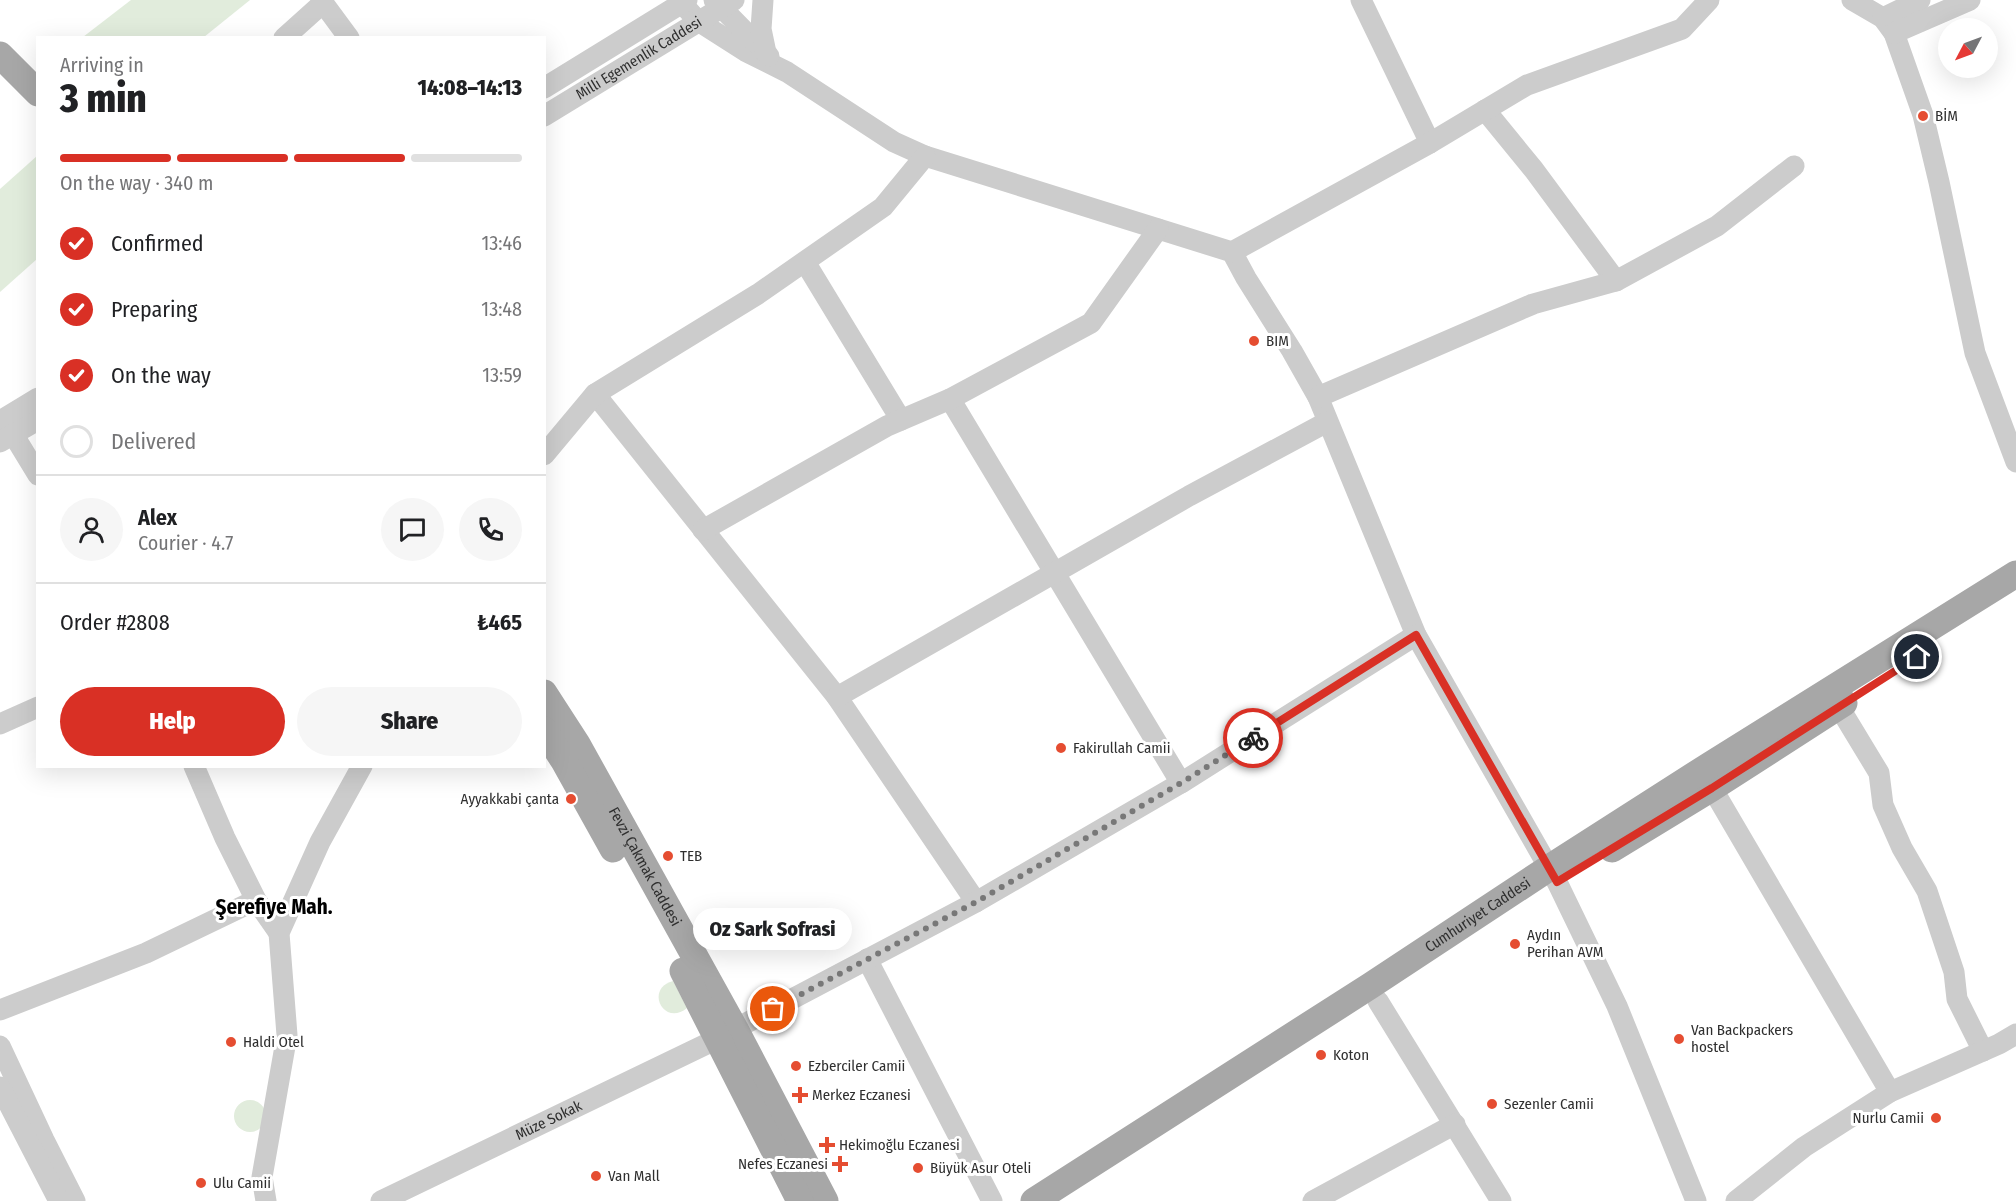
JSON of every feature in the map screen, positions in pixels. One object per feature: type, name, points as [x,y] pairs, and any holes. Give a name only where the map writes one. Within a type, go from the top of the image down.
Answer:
[{"type":"main road","points":[[0,55],[36,91]]},
{"type":"main road","name":"Cumhuriyet Caddesi","points":[[1067,1201],[1378,1001],[1710,765],[2016,574]]},
{"type":"main road","name":"Cumhuriyet Caddesi","points":[[1034,1201],[1360,992],[1553,875],[1712,788],[2016,595]]},
{"type":"main road","name":"Fevzi Çakmak Caddesi","points":[[546,696],[577,744],[726,1034],[800,1201]]},
{"type":"main road","name":"Fevzi Çakmak Caddesi","points":[[546,733],[569,769],[682,970],[726,1034],[825,1201]]},
{"type":"street","points":[[763,0],[762,29],[766,53]]},
{"type":"street","points":[[1361,0],[1430,143]]},
{"type":"street","points":[[1232,252],[1430,143],[1527,85],[1682,29],[1709,0]]},
{"type":"street","points":[[1852,0],[1888,26],[1923,115],[1975,353],[2016,462]]},
{"type":"street","points":[[1888,26],[1920,0]]},
{"type":"street","points":[[1888,26],[1970,0]]},
{"type":"street","points":[[286,36],[322,1],[348,36]]},
{"type":"street","points":[[682,1],[698,21],[745,51],[787,72],[894,142],[925,156],[1232,252],[1318,397],[1416,635],[1553,875],[1617,1006],[1696,1201]]},
{"type":"street","name":"Milli Egemenlik Caddesi","points":[[546,87],[682,1]]},
{"type":"street","points":[[723,2],[766,53],[787,72]]},
{"type":"street","name":"Milli Egemenlik Caddesi","points":[[546,115],[698,21],[723,2]]},
{"type":"street","points":[[1485,110],[1534,170],[1616,281]]},
{"type":"street","points":[[546,453],[595,394],[758,294],[883,207],[925,156]]},
{"type":"street","points":[[1318,397],[1533,304],[1616,281],[1718,226],[1794,166]]},
{"type":"street","points":[[703,530],[887,426],[950,399],[1091,323],[1158,229]]},
{"type":"street","points":[[805,262],[901,420]]},
{"type":"street","points":[[595,394],[837,697],[976,902]]},
{"type":"street","points":[[950,399],[1181,783]]},
{"type":"street","points":[[4,432],[36,400]]},
{"type":"street","points":[[4,432],[36,421]]},
{"type":"street","points":[[837,697],[1189,496],[1327,422]]},
{"type":"street","points":[[4,432],[36,472]]},
{"type":"street","name":"Müze Sokak","points":[[381,1201],[726,1034],[976,902],[1181,783],[1416,635]]},
{"type":"street","points":[[1839,706],[1879,773],[1883,805],[1902,848],[1927,891],[1954,972],[1957,999],[1983,1051]]},
{"type":"street","points":[[0,724],[36,708]]},
{"type":"street","points":[[195,768],[225,838],[256,900],[279,933]]},
{"type":"street","points":[[266,1201],[262,1177],[286,1035],[279,933],[356,770]]},
{"type":"street","points":[[1712,788],[1890,1092]]},
{"type":"street","points":[[0,1011],[146,953],[256,900]]},
{"type":"street","points":[[867,959],[992,1201]]},
{"type":"street","points":[[1378,1001],[1501,1201]]},
{"type":"street","points":[[1736,1201],[1804,1147],[1890,1092],[2016,1034]]},
{"type":"street","points":[[0,1046],[75,1201]]},
{"type":"street","points":[[0,1087],[59,1201]]},
{"type":"street","points":[[1324,1199],[1455,1124]]},
{"type":"green space","points":[[131,0],[250,0],[205,36],[84,36]]},
{"type":"green space","points":[[36,157],[36,260],[0,292],[0,189]]},
{"type":"green space","points":[[673,981],[687,1008],[679,1013],[671,1013],[660,1005],[660,991],[664,985]]},
{"type":"green space","points":[[250,1100],[261,1105],[266,1116],[261,1127],[250,1132],[239,1127],[234,1116],[239,1105]]},
{"type":"way so far","points":[[773,1009],[976,902],[1181,783],[1253,738]]},
{"type":"place","name":"BİM","points":[[1923,116]]},
{"type":"place","name":"BIM","points":[[1254,341]]},
{"type":"place","name":"Fakirullah Camii","points":[[1061,748]]},
{"type":"place","name":"Ayyakkabi çanta","points":[[571,799]]},
{"type":"place","name":"TEB","points":[[668,856]]},
{"type":"place","name":"Aydın Perihan AVM","points":[[1515,944]]},
{"type":"place","name":"Oz Sark Sofrasi","points":[[773,1009]]},
{"type":"place","name":"Van Backpackers hostel","points":[[1679,1039]]},
{"type":"place","name":"Haldi Otel","points":[[231,1042]]},
{"type":"place","name":"Koton","points":[[1321,1055]]},
{"type":"place","name":"Ezberciler Camii","points":[[796,1066]]},
{"type":"place","name":"Merkez Eczanesi","points":[[800,1095]]},
{"type":"place","name":"Sezenler Camii","points":[[1492,1104]]},
{"type":"place","name":"Nurlu Camii","points":[[1936,1118]]},
{"type":"place","name":"Hekimoğlu Eczanesi","points":[[827,1145]]},
{"type":"place","name":"Nefes Eczanesi","points":[[840,1164]]},
{"type":"place","name":"Büyük Asur Oteli","points":[[918,1168]]},
{"type":"place","name":"Van Mall","points":[[596,1176]]},
{"type":"place","name":"Ulu Camii","points":[[201,1183]]},
{"type":"district","name":"Şerefiye Mah.","points":[[274,907]]},
{"type":"route","points":[[1253,738],[1416,635],[1557,882],[1712,788],[1917,657]]}]
